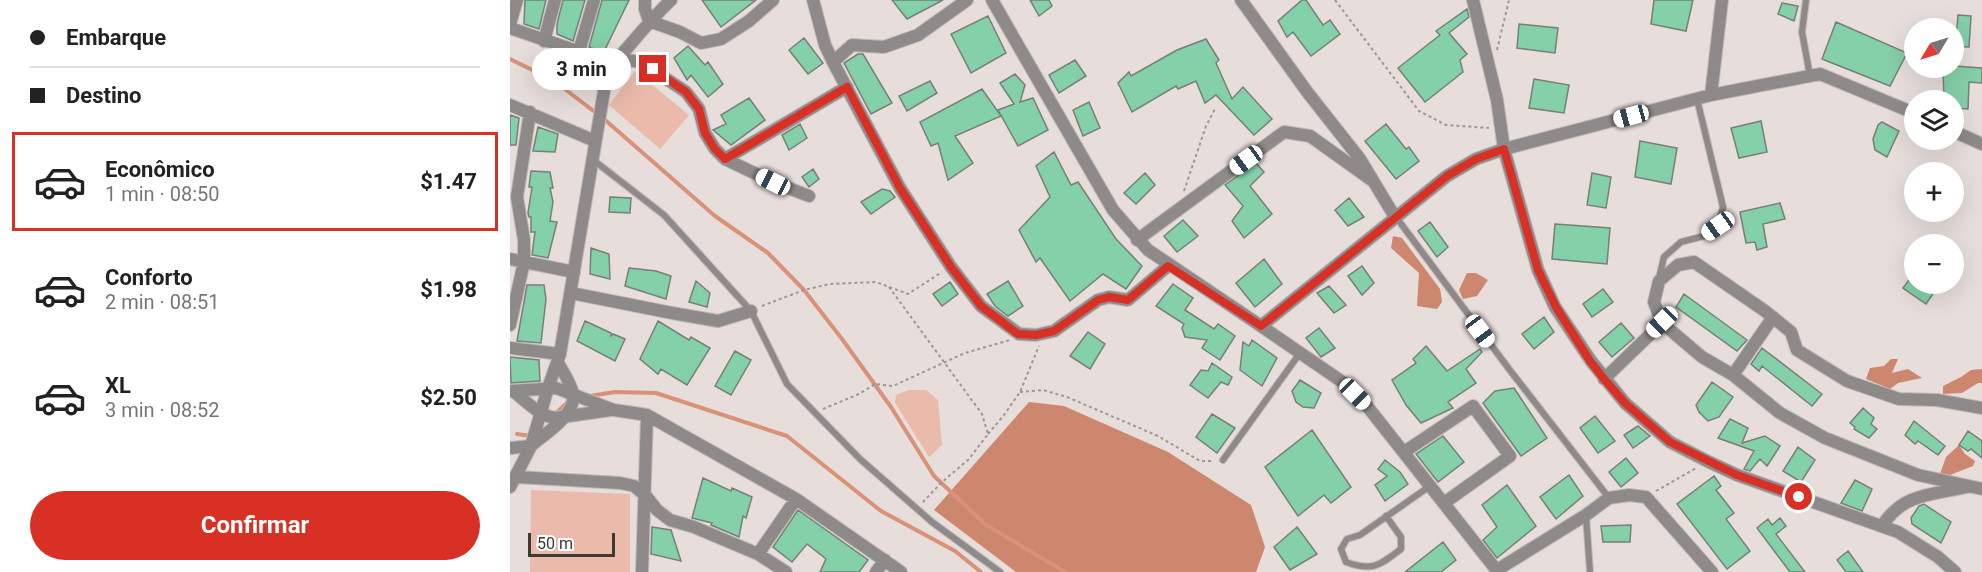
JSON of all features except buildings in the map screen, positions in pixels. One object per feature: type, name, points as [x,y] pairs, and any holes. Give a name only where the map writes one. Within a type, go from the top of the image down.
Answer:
[{"type":"street","points":[[517,0],[510,26],[544,41],[594,57],[602,72],[604,91],[559,358],[531,446],[513,482],[620,483],[634,486],[670,520],[694,527],[758,554],[786,572]]},
{"type":"street","points":[[544,41],[555,0]]},
{"type":"street","points":[[579,51],[594,0]]},
{"type":"street","points":[[645,0],[649,21]]},
{"type":"street","points":[[614,63],[639,36],[649,21],[671,0]]},
{"type":"street","points":[[649,21],[680,32],[701,43],[721,39],[749,21],[773,0]]},
{"type":"street","points":[[813,0],[825,45],[900,188],[951,267],[981,306],[1018,334],[1036,335],[1054,331],[1098,300],[1109,297],[1128,300],[1168,266]]},
{"type":"street","points":[[833,62],[852,45],[884,47],[918,34],[967,0]]},
{"type":"street","points":[[992,0],[1113,210],[1137,240],[1168,266],[1344,383],[1367,406],[1497,571],[1609,498],[1629,495],[1646,497],[1712,572]]},
{"type":"street","points":[[1242,0],[1308,93],[1360,159],[1395,217]]},
{"type":"street","points":[[1473,0],[1497,100],[1504,149],[1538,270],[1556,307],[1604,379],[1625,403],[1670,442],[1737,475],[1898,532],[1938,557],[1955,572]]},
{"type":"street","points":[[1711,95],[1722,0]]},
{"type":"street","points":[[598,66],[627,60],[641,62],[686,92],[699,109],[705,133],[715,149],[725,159],[809,196]]},
{"type":"street","points":[[1261,326],[1447,176],[1476,159],[1504,149],[1711,95],[1820,74],[1904,109]]},
{"type":"street","points":[[725,159],[847,87]]},
{"type":"street","points":[[510,105],[595,137]]},
{"type":"street","points":[[510,325],[524,262],[524,240],[517,197],[530,112]]},
{"type":"street","points":[[1137,240],[1284,132],[1310,136],[1373,181]]},
{"type":"street","points":[[1964,135],[1982,144]]},
{"type":"street","points":[[510,259],[574,272]]},
{"type":"street","points":[[1977,488],[1918,475],[1825,438],[1780,413],[1733,375],[1702,357],[1662,322],[1654,302],[1659,281],[1678,265],[1694,262],[1791,332],[1797,350],[1847,381],[1899,399],[1937,400],[1982,408]]},
{"type":"street","points":[[571,293],[718,321],[751,310]]},
{"type":"street","points":[[1733,375],[1773,317]]},
{"type":"street","points":[[1604,379],[1662,322]]},
{"type":"street","points":[[510,348],[559,358]]},
{"type":"street","points":[[510,448],[531,446],[566,415],[573,405],[573,393],[559,358]]},
{"type":"street","points":[[512,391],[548,388],[573,393],[614,410],[647,415],[796,499],[901,572]]},
{"type":"street","points":[[512,391],[540,413],[555,418],[614,410]]},
{"type":"street","points":[[1404,452],[1473,406],[1510,456],[1444,503]]},
{"type":"street","points":[[642,572],[647,415]]},
{"type":"street","points":[[1882,526],[1891,513],[1906,501],[1977,488]]},
{"type":"street","points":[[758,554],[796,499]]},
{"type":"street","points":[[876,572],[885,560]]},
{"type":"lane","points":[[1806,0],[1802,33],[1810,76]]},
{"type":"lane","points":[[1659,281],[1664,257],[1681,242],[1704,236],[1718,226],[1724,207],[1697,99]]},
{"type":"lane","points":[[592,159],[664,215],[751,310],[787,384],[860,459],[917,508],[1000,572]]},
{"type":"lane","points":[[1395,217],[1609,498]]},
{"type":"lane","points":[[1223,460],[1300,353]]},
{"type":"lane","points":[[1386,516],[1401,537],[1401,549],[1380,566],[1362,568],[1346,562],[1341,549],[1347,539],[1360,535],[1386,516],[1430,485]]},
{"type":"lane","points":[[1586,515],[1590,572]]},
{"type":"path","points":[[1335,0],[1419,111],[1446,125],[1501,128]]},
{"type":"path","points":[[1496,58],[1509,0]]},
{"type":"path","points":[[1179,208],[1206,126],[1216,107]]},
{"type":"path","points":[[751,310],[804,290],[830,284],[876,282],[908,294],[951,267]]},
{"type":"path","points":[[889,287],[982,414],[988,434]]},
{"type":"path","points":[[917,508],[969,459],[1004,415],[1020,392],[1038,347],[1048,332]]},
{"type":"path","points":[[815,412],[859,394],[874,384],[893,386],[965,353],[1025,334]]},
{"type":"path","points":[[1020,392],[1043,390],[1067,397],[1158,436],[1200,461],[1223,460]]},
{"type":"path","points":[[1646,497],[1707,461]]},
{"type":"shaded area","points":[[635,71],[689,115],[660,149],[609,105]]},
{"type":"shaded area","points":[[1393,236],[1402,238],[1440,289],[1442,302],[1437,309],[1417,306],[1419,273],[1391,248]]},
{"type":"shaded area","points":[[1467,273],[1476,273],[1488,280],[1477,296],[1463,299],[1459,290]]},
{"type":"shaded area","points":[[1891,359],[1898,359],[1892,373],[1908,369],[1922,378],[1898,383],[1890,389],[1866,379],[1870,368],[1884,366]]},
{"type":"shaded area","points":[[1982,369],[1982,383],[1962,393],[1943,394],[1943,386],[1971,370]]},
{"type":"shaded area","points":[[909,390],[926,390],[938,400],[942,445],[929,457],[895,403],[896,395]]},
{"type":"shaded area","points":[[1029,402],[1064,406],[1168,452],[1251,505],[1265,547],[1256,572],[1016,572],[934,510]]},
{"type":"shaded area","points":[[1959,445],[1965,454],[1975,461],[1973,466],[1950,475],[1940,474],[1946,457]]},
{"type":"shaded area","points":[[531,490],[630,494],[630,572],[530,572]]},
{"type":"waterway","points":[[510,59],[553,80],[604,119],[715,216],[768,253],[804,290],[842,339],[891,407],[934,476],[986,525],[1065,572]]},
{"type":"waterway","points":[[589,396],[615,392],[656,393],[787,436],[881,511],[955,551],[981,572]]},
{"type":"waterway","points":[[556,413],[568,402]]},
{"type":"waterway","points":[[517,434],[530,436]]},
{"type":"route","points":[[653,69],[686,92],[699,109],[705,133],[715,149],[725,159],[847,87],[900,188],[951,267],[981,306],[1018,334],[1036,335],[1054,331],[1098,300],[1109,297],[1128,300],[1168,266],[1261,326],[1447,176],[1476,159],[1504,149],[1538,270],[1556,307],[1604,379],[1625,403],[1670,442],[1737,475],[1799,497]]}]
